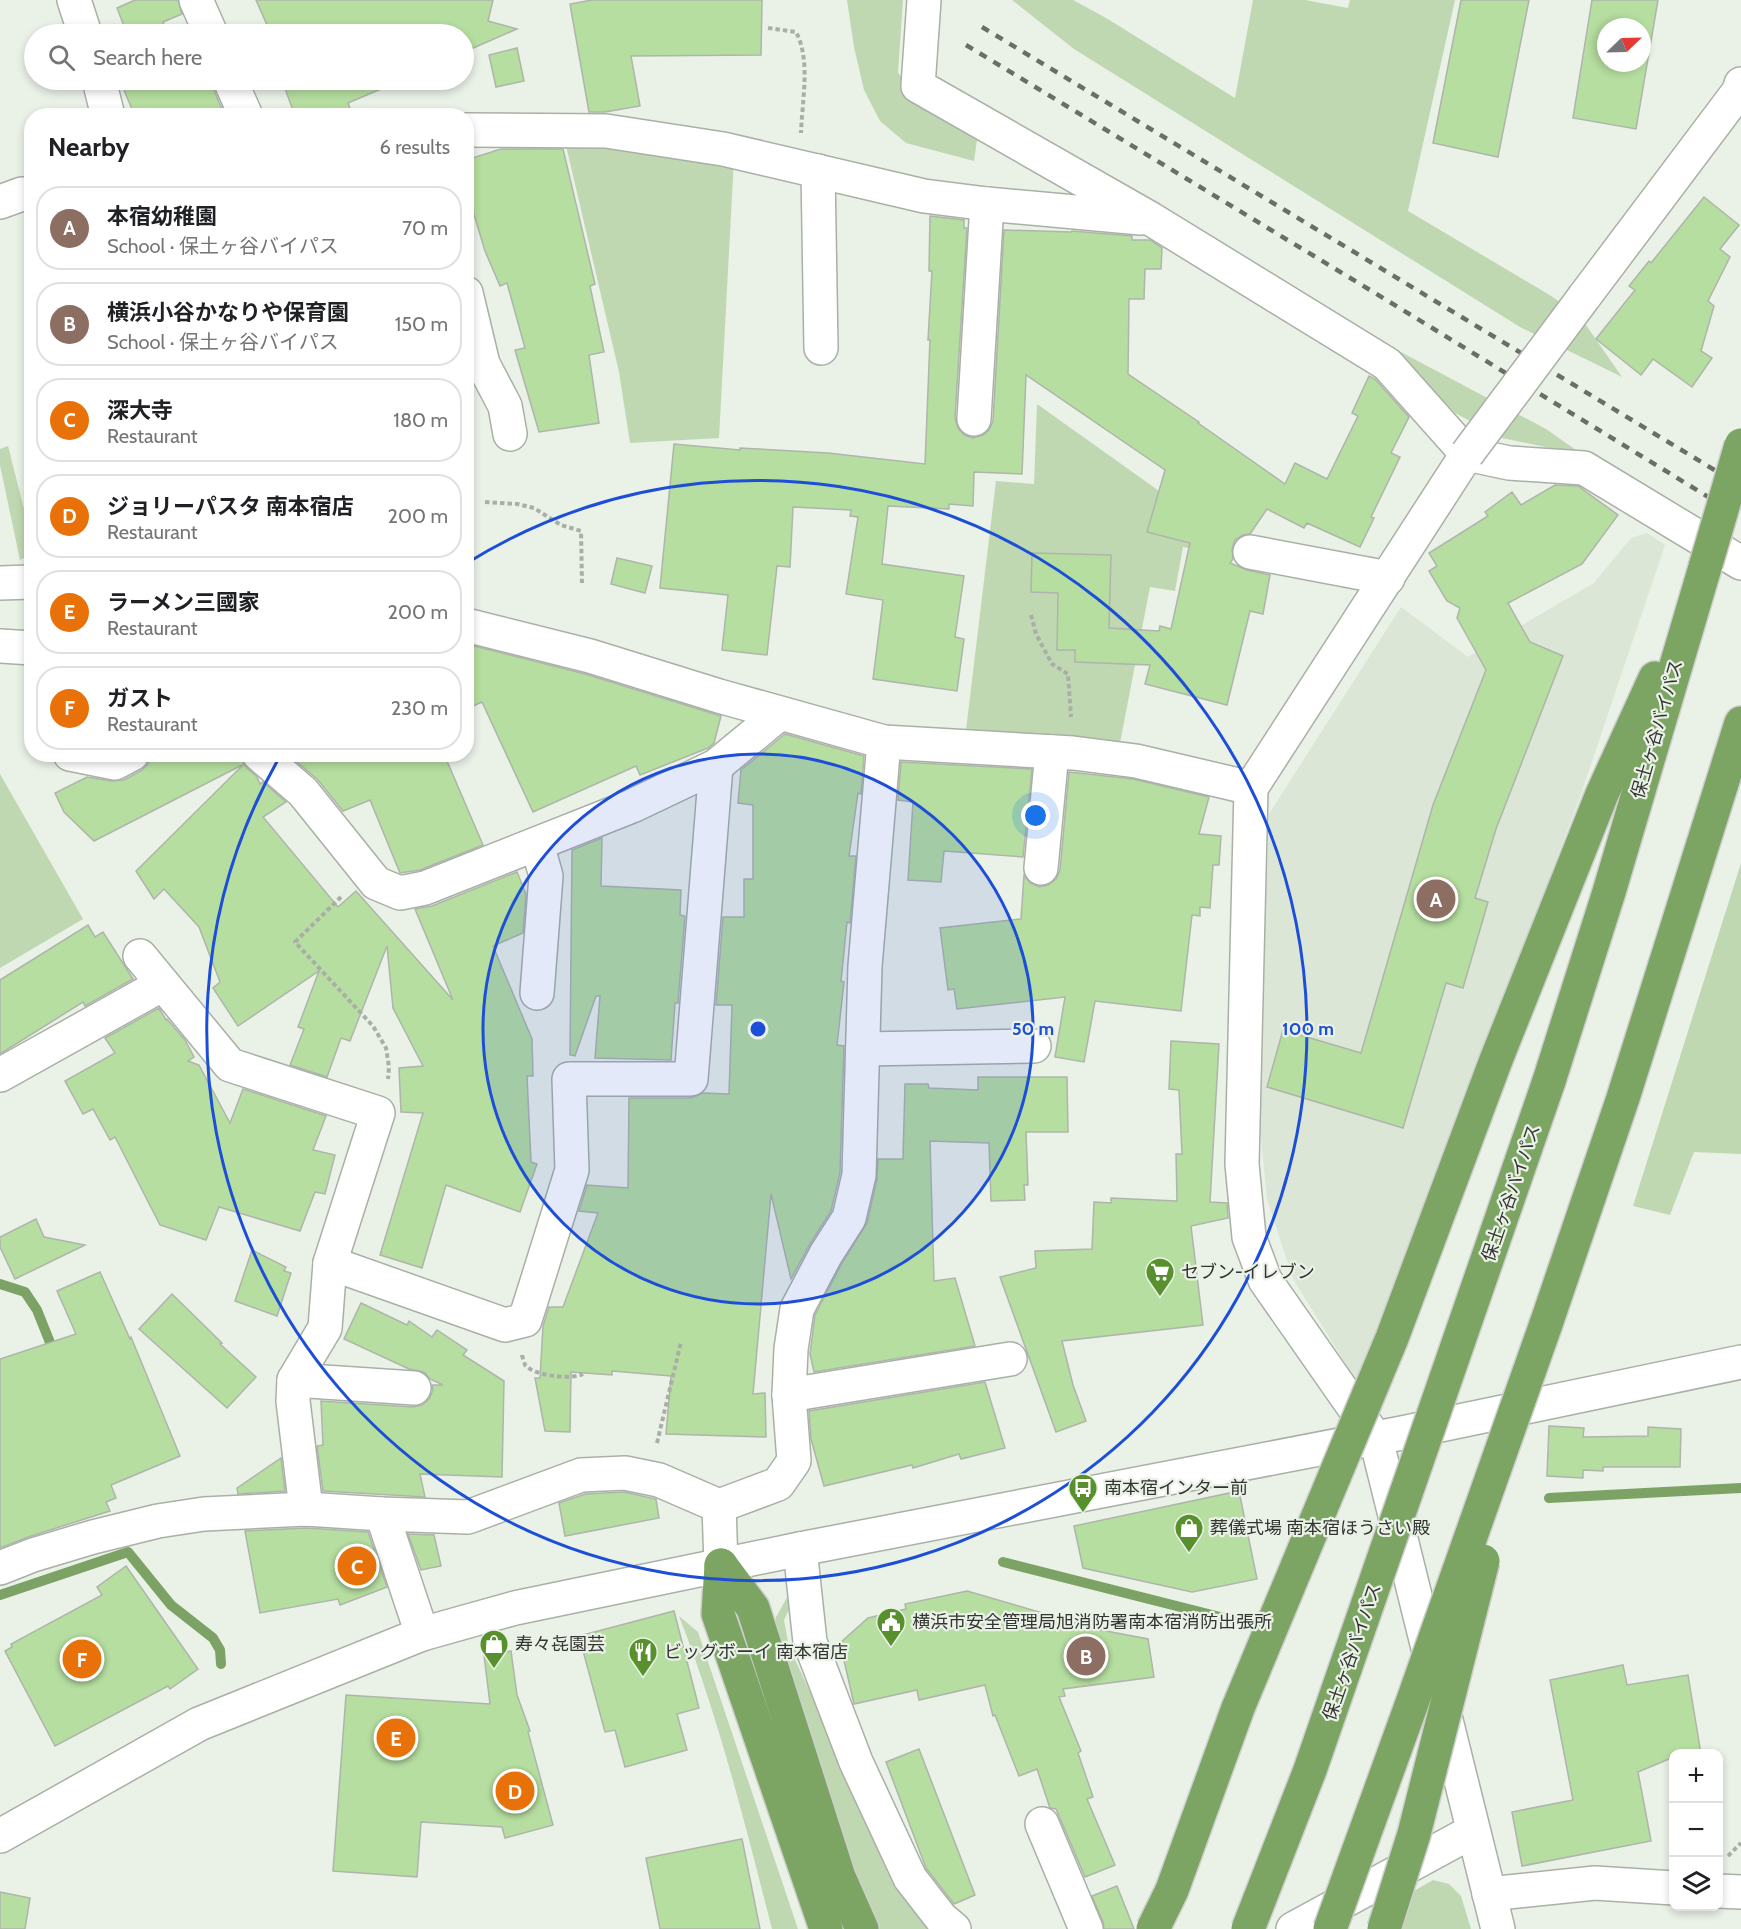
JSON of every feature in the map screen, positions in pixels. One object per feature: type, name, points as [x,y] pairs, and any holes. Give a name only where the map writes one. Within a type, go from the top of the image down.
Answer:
[{"type":"highway","name":"保土ヶ谷バイパス","points":[[1248,1929],[1318,1748],[1549,1081],[1613,881],[1741,445]]},
{"type":"highway","points":[[1153,1929],[1172,1890],[1238,1708],[1392,1338],[1496,1060],[1602,794],[1706,564]]},
{"type":"highway","points":[[1330,1929],[1546,1324],[1623,1098],[1741,723]]},
{"type":"highway","points":[[1384,1929],[1414,1834],[1546,1324]]},
{"type":"highway","points":[[721,1565],[718,1614],[826,1929]]},
{"type":"highway","points":[[721,1565],[753,1608],[839,1877],[862,1929]]},
{"type":"street","points":[[74,0],[82,24]]},
{"type":"street","points":[[196,0],[207,24]]},
{"type":"street","points":[[924,0],[918,86],[1151,219],[1387,364],[1467,454],[1509,463],[1584,468],[1741,563]]},
{"type":"street","points":[[1498,1929],[1376,1439],[1265,1280],[1249,1237],[1242,1164],[1251,788],[1467,454],[1739,91],[1741,84]]},
{"type":"street","points":[[102,90],[106,108]]},
{"type":"street","points":[[234,90],[242,108]]},
{"type":"street","points":[[474,130],[606,131],[723,149],[924,196],[1151,219]]},
{"type":"street","points":[[808,169],[821,348]]},
{"type":"street","points":[[0,202],[24,194]]},
{"type":"street","points":[[974,419],[987,204]]},
{"type":"street","points":[[474,326],[483,363],[505,406],[510,435]]},
{"type":"street","points":[[1250,552],[1388,578]]},
{"type":"street","points":[[0,583],[24,582]]},
{"type":"street","points":[[474,627],[590,656],[779,714],[884,742],[1063,753],[1136,761],[1251,788]]},
{"type":"street","points":[[0,646],[24,648]]},
{"type":"street","points":[[268,762],[303,792],[376,883],[400,893],[425,888],[632,806],[716,766],[779,714]]},
{"type":"street","points":[[0,1568],[33,1555],[93,1537],[158,1521],[204,1514],[306,1509],[468,1517],[581,1475],[625,1473],[659,1480],[719,1506],[778,1484],[794,1461],[789,1395],[791,1349],[797,1309],[826,1254],[849,1218],[859,1175],[865,966],[884,742]]},
{"type":"street","points":[[1041,868],[1063,753]]},
{"type":"street","points":[[330,1263],[505,1324],[525,1320],[572,1170],[569,1079],[691,1079],[716,766]]},
{"type":"street","points":[[537,844],[546,876],[537,993]]},
{"type":"street","points":[[140,957],[230,1065],[378,1113],[330,1263],[326,1329],[294,1380],[293,1401],[306,1509]]},
{"type":"street","points":[[0,1075],[163,984]]},
{"type":"street","points":[[862,1049],[1034,1046]]},
{"type":"street","points":[[789,1395],[1010,1359]]},
{"type":"street","points":[[0,1836],[198,1724],[422,1634],[515,1608],[800,1549],[1376,1439],[1741,1362]]},
{"type":"street","points":[[294,1380],[414,1388]]},
{"type":"street","points":[[719,1506],[721,1565]]},
{"type":"street","points":[[382,1514],[422,1634]]},
{"type":"street","points":[[800,1549],[810,1642],[856,1762],[910,1878],[941,1918],[954,1929]]},
{"type":"street","points":[[1042,1824],[1086,1929]]},
{"type":"street","points":[[1293,1929],[1473,1831]]},
{"type":"street","points":[[1489,1894],[1595,1883],[1669,1888]]},
{"type":"street","points":[[1723,1891],[1741,1892]]},
{"type":"path","points":[[768,28],[796,32],[801,42],[805,57],[808,169]]},
{"type":"path","points":[[484,502],[517,504],[534,508],[561,525],[581,531],[582,583]]},
{"type":"path","points":[[1030,615],[1036,633],[1052,664],[1068,674],[1063,753]]},
{"type":"path","points":[[367,871],[295,942],[373,1026],[386,1048],[389,1067],[386,1093],[378,1113]]},
{"type":"path","points":[[649,1478],[681,1342]]},
{"type":"path","points":[[525,1365],[538,1374],[577,1377],[583,1374]]},
{"type":"shaded area","points":[[1647,533],[1665,545],[1581,794],[1357,1382],[1293,1279],[1267,1199],[1258,1109],[1269,814],[1401,607],[1468,657],[1594,583],[1631,538]]},
{"type":"green space","points":[[847,0],[903,0],[898,72],[914,98],[978,133],[974,161],[906,143],[880,121],[864,90],[854,47]]},
{"type":"green space","points":[[1012,0],[1073,0],[1235,98],[1253,0],[1305,0],[1348,8],[1350,0],[1455,0],[1408,211],[1548,294],[1579,315],[1622,377],[1520,327],[1074,49]]},
{"type":"green space","points":[[564,137],[734,159],[719,438],[630,443],[619,372]]},
{"type":"green space","points":[[1382,342],[1546,429],[1583,455],[1502,438],[1455,413]]},
{"type":"green space","points":[[1037,404],[1197,518],[1209,540],[1238,558],[1183,547],[1175,591],[1150,587],[1120,743],[966,730],[996,481],[1034,484]]},
{"type":"green space","points":[[8,446],[24,509],[24,558],[20,560],[0,465],[0,449]]},
{"type":"green space","points":[[0,774],[83,919],[0,968]]},
{"type":"green space","points":[[1741,863],[1741,1154],[1694,1152],[1670,1215],[1633,1206]]},
{"type":"green space","points":[[790,1592],[794,1599],[784,1620],[789,1647],[899,1881],[937,1929],[880,1929],[856,1877],[774,1636],[776,1617]]},
{"type":"green space","points":[[679,1616],[698,1632],[798,1929],[772,1929],[719,1732]]},
{"type":"green space","points":[[1433,1880],[1449,1884],[1461,1896],[1471,1929],[1389,1929],[1398,1900]]},
{"type":"building","points":[[135,0],[178,0],[182,14],[163,22],[164,24],[123,24],[117,8]]},
{"type":"building","points":[[256,0],[493,0],[488,21],[517,29],[474,48],[474,24],[267,24]]},
{"type":"building","points":[[592,0],[762,0],[761,55],[631,56],[640,106],[605,112],[589,112],[570,4]]},
{"type":"building","points":[[1461,0],[1529,0],[1498,157],[1433,143]]},
{"type":"building","points":[[1592,0],[1658,0],[1651,41],[1651,18],[1597,18],[1597,72],[1646,72],[1636,129],[1573,118]]},
{"type":"building","points":[[517,48],[524,81],[496,87],[489,55]]},
{"type":"building","points":[[124,90],[214,90],[222,108],[132,108]]},
{"type":"building","points":[[286,90],[379,90],[348,103],[350,108],[292,108]]},
{"type":"building","points":[[501,149],[563,149],[595,284],[590,286],[604,352],[589,355],[599,423],[539,432],[515,350],[525,348],[507,283],[500,286],[485,251],[474,215],[474,157]]},
{"type":"building","points":[[1704,197],[1739,225],[1720,249],[1730,257],[1708,301],[1714,306],[1701,351],[1712,358],[1692,387],[1653,359],[1641,375],[1596,339],[1635,290],[1629,286],[1649,261],[1651,263]]},
{"type":"building","points":[[930,216],[964,220],[964,228],[967,228],[955,418],[958,428],[964,435],[973,438],[983,435],[989,430],[993,421],[1004,230],[1072,231],[1132,236],[1132,240],[1150,240],[1162,248],[1161,269],[1145,269],[1144,299],[1129,299],[1128,374],[1285,484],[1295,463],[1327,479],[1358,416],[1352,413],[1369,376],[1375,379],[1409,417],[1391,453],[1400,457],[1371,517],[1374,518],[1360,547],[1307,523],[1304,528],[1267,509],[1250,534],[1235,540],[1232,549],[1233,559],[1230,563],[1247,570],[1270,575],[1263,614],[1250,611],[1227,705],[1145,684],[1150,665],[1075,662],[1075,650],[1057,650],[1058,593],[1031,592],[1032,553],[1111,555],[1109,628],[1159,631],[1160,626],[1171,629],[1190,543],[1147,532],[1165,470],[1026,375],[1022,474],[974,472],[973,506],[949,504],[949,509],[888,506],[882,564],[964,576],[955,637],[964,639],[957,691],[873,679],[883,600],[846,594],[858,517],[850,516],[851,510],[793,507],[790,567],[777,566],[767,655],[722,650],[728,595],[660,588],[674,444],[740,450],[740,448],[828,453],[925,464],[932,271],[929,271]]},
{"type":"building","points":[[1555,485],[1578,486],[1618,515],[1582,564],[1508,603],[1530,642],[1563,656],[1496,829],[1475,898],[1488,902],[1463,988],[1446,983],[1403,1128],[1267,1087],[1283,1030],[1361,1053],[1433,805],[1486,670],[1457,618],[1460,608],[1447,601],[1429,571],[1437,566],[1429,553],[1488,516],[1485,512],[1512,492],[1521,505]]},
{"type":"building","points":[[617,558],[652,566],[645,593],[611,584]]},
{"type":"building","points":[[474,646],[585,674],[721,716],[714,743],[708,748],[640,775],[636,766],[533,812],[482,702],[474,706]]},
{"type":"building","points":[[785,734],[864,756],[861,794],[858,793],[849,856],[856,856],[850,923],[847,922],[841,981],[844,982],[837,1045],[844,1046],[840,1173],[831,1211],[791,1279],[771,1194],[753,1394],[765,1393],[766,1437],[666,1434],[671,1376],[612,1371],[612,1375],[571,1372],[570,1432],[545,1431],[535,1378],[540,1378],[543,1326],[549,1307],[563,1307],[598,1213],[579,1211],[587,1185],[628,1188],[629,1098],[691,1098],[703,1093],[729,1094],[732,1005],[716,1005],[723,917],[744,917],[744,879],[753,879],[753,805],[738,803],[741,770]]},
{"type":"building","points":[[149,762],[243,762],[257,777],[260,784],[263,782],[286,802],[263,817],[338,907],[356,891],[453,1000],[415,909],[432,906],[517,872],[526,894],[523,933],[493,946],[532,1039],[533,1076],[527,1076],[531,1162],[537,1164],[520,1212],[446,1185],[422,1268],[380,1255],[423,1113],[401,1112],[399,1068],[423,1066],[393,1008],[387,946],[350,1041],[341,1038],[327,1077],[290,1065],[304,1029],[298,1027],[319,971],[238,1026],[213,988],[220,982],[199,927],[164,889],[154,899],[136,871],[244,764],[94,841],[64,812],[55,793],[87,777],[111,781],[124,780],[141,771]]},
{"type":"building","points":[[297,762],[447,762],[483,845],[420,870],[400,873],[370,800],[343,811],[318,780]]},
{"type":"building","points":[[901,762],[1032,769],[1023,857],[944,851],[941,882],[908,880],[913,802],[898,800]]},
{"type":"building","points":[[1069,772],[1133,779],[1209,797],[1199,834],[1221,836],[1219,865],[1213,865],[1210,908],[1200,907],[1200,916],[1192,915],[1181,1011],[1095,1001],[1084,1062],[1055,1057],[1065,997],[957,1009],[954,989],[948,990],[940,928],[1021,919],[1024,875],[1030,883],[1039,887],[1048,885],[1056,879],[1060,870]]},
{"type":"building","points":[[602,838],[601,886],[681,890],[680,915],[685,916],[671,1060],[595,1058],[600,996],[596,996],[575,1056],[570,1055],[572,850]]},
{"type":"building","points":[[88,925],[95,937],[103,932],[133,979],[85,1006],[83,1002],[0,1054],[0,980]]},
{"type":"building","points":[[159,1008],[166,1020],[185,1040],[194,1057],[188,1061],[199,1065],[230,1123],[243,1089],[326,1116],[313,1150],[335,1155],[325,1194],[315,1192],[300,1231],[219,1207],[206,1240],[160,1225],[115,1137],[110,1140],[93,1109],[83,1114],[65,1081],[115,1053],[105,1038]]},
{"type":"building","points":[[1171,1041],[1219,1044],[1210,1202],[1227,1203],[1228,1218],[1191,1226],[1203,1325],[1062,1341],[1073,1385],[1086,1421],[1056,1432],[1000,1277],[1036,1268],[1035,1251],[1092,1249],[1094,1202],[1111,1203],[1111,1198],[1177,1201],[1176,1154],[1182,1154],[1179,1090],[1169,1089]]},
{"type":"building","points":[[978,1077],[1067,1077],[1068,1132],[1026,1132],[1028,1185],[1024,1185],[1025,1200],[991,1201],[989,1143],[930,1141],[934,1281],[955,1278],[975,1346],[814,1372],[810,1354],[815,1315],[842,1263],[867,1223],[877,1179],[878,1159],[903,1159],[905,1084],[928,1084],[929,1088],[978,1090]]},
{"type":"building","points":[[36,1219],[44,1237],[85,1245],[15,1279],[0,1247],[0,1237]]},
{"type":"building","points":[[252,1250],[286,1267],[284,1271],[291,1273],[277,1316],[235,1301]]},
{"type":"building","points":[[100,1272],[130,1339],[131,1337],[180,1456],[111,1485],[116,1498],[106,1502],[110,1511],[0,1548],[0,1359],[76,1334],[57,1291]]},
{"type":"building","points":[[172,1294],[222,1343],[220,1344],[256,1377],[227,1408],[139,1329]]},
{"type":"building","points":[[361,1303],[407,1325],[409,1321],[432,1337],[437,1330],[467,1350],[463,1355],[504,1381],[502,1477],[420,1474],[425,1497],[323,1491],[317,1446],[323,1445],[321,1401],[413,1407],[422,1405],[429,1399],[433,1390],[432,1385],[443,1385],[430,1379],[424,1372],[409,1369],[344,1339]]},
{"type":"building","points":[[985,1382],[1005,1448],[961,1459],[959,1454],[913,1468],[912,1465],[824,1486],[811,1439],[809,1411]]},
{"type":"building","points":[[1549,1426],[1584,1428],[1583,1437],[1648,1436],[1648,1427],[1681,1429],[1680,1467],[1603,1467],[1603,1471],[1583,1470],[1583,1478],[1547,1476]]},
{"type":"building","points":[[281,1458],[285,1491],[238,1494],[237,1488]]},
{"type":"building","points":[[1239,1491],[1257,1579],[1192,1592],[1083,1568],[1074,1526]]},
{"type":"building","points":[[624,1492],[656,1499],[659,1518],[565,1536],[559,1503],[585,1494]]},
{"type":"building","points":[[306,1528],[368,1532],[387,1587],[340,1605],[338,1599],[260,1613],[245,1531]]},
{"type":"building","points":[[408,1534],[434,1535],[441,1566],[421,1570]]},
{"type":"building","points":[[126,1566],[198,1669],[170,1689],[168,1686],[55,1746],[5,1651],[12,1647],[11,1644],[102,1595],[97,1587]]},
{"type":"building","points":[[967,1591],[1101,1630],[1148,1639],[1154,1677],[1063,1689],[1065,1696],[1059,1697],[1081,1751],[1078,1753],[1093,1797],[1087,1799],[1115,1865],[1085,1877],[1056,1809],[1050,1808],[1037,1769],[1019,1776],[995,1715],[993,1716],[985,1685],[919,1700],[917,1690],[854,1704],[840,1643],[868,1618],[906,1609],[905,1604]]},
{"type":"building","points":[[674,1611],[699,1708],[677,1714],[687,1750],[625,1767],[615,1730],[605,1732],[579,1636]]},
{"type":"building","points":[[511,1651],[517,1695],[530,1731],[528,1732],[553,1825],[505,1838],[502,1827],[421,1822],[417,1877],[333,1871],[346,1695],[490,1704],[484,1655]]},
{"type":"building","points":[[1623,1665],[1627,1685],[1688,1675],[1700,1749],[1669,1749],[1669,1759],[1638,1772],[1651,1841],[1522,1866],[1512,1812],[1573,1800],[1550,1680]]},
{"type":"building","points":[[919,1749],[975,1895],[954,1904],[926,1868],[886,1762]]},
{"type":"building","points":[[742,1839],[760,1929],[660,1929],[646,1858]]},
{"type":"building","points":[[1117,1886],[1134,1929],[1104,1929],[1092,1896]]},
{"type":"building","points":[[0,1892],[30,1898],[25,1929],[0,1929]]},
{"type":"waterway","points":[[0,1284],[25,1292],[37,1310],[55,1355]]},
{"type":"waterway","points":[[1549,1498],[1741,1488]]},
{"type":"waterway","points":[[0,1595],[128,1552],[171,1605],[213,1638],[220,1650],[221,1664]]},
{"type":"waterway","points":[[1003,1562],[1228,1619],[1246,1619]]},
{"type":"railway","points":[[982,27],[1741,486]]},
{"type":"railway","points":[[966,45],[1741,517]]},
{"type":"place","name":"本宿幼稚園","points":[[1436,899]]},
{"type":"place","name":"セブン-イレブン","points":[[1160,1298]]},
{"type":"place","name":"南本宿インター前","points":[[1083,1514]]},
{"type":"place","name":"葬儀式場 南本宿ほうさい殿","points":[[1189,1554]]},
{"type":"place","name":"深大寺","points":[[357,1566]]},
{"type":"place","name":"横浜市安全管理局旭消防署南本宿消防出張所","points":[[891,1648]]},
{"type":"place","name":"横浜小谷かなりや保育園","points":[[1086,1656]]},
{"type":"place","name":"ガスト","points":[[82,1659]]},
{"type":"place","name":"寿々㐂園芸","points":[[494,1670]]},
{"type":"place","name":"ビッグボーイ 南本宿店","points":[[643,1678]]},
{"type":"place","name":"ラーメン三國家","points":[[396,1738]]},
{"type":"place","name":"ジョリーパスタ 南本宿店","points":[[515,1791]]}]
